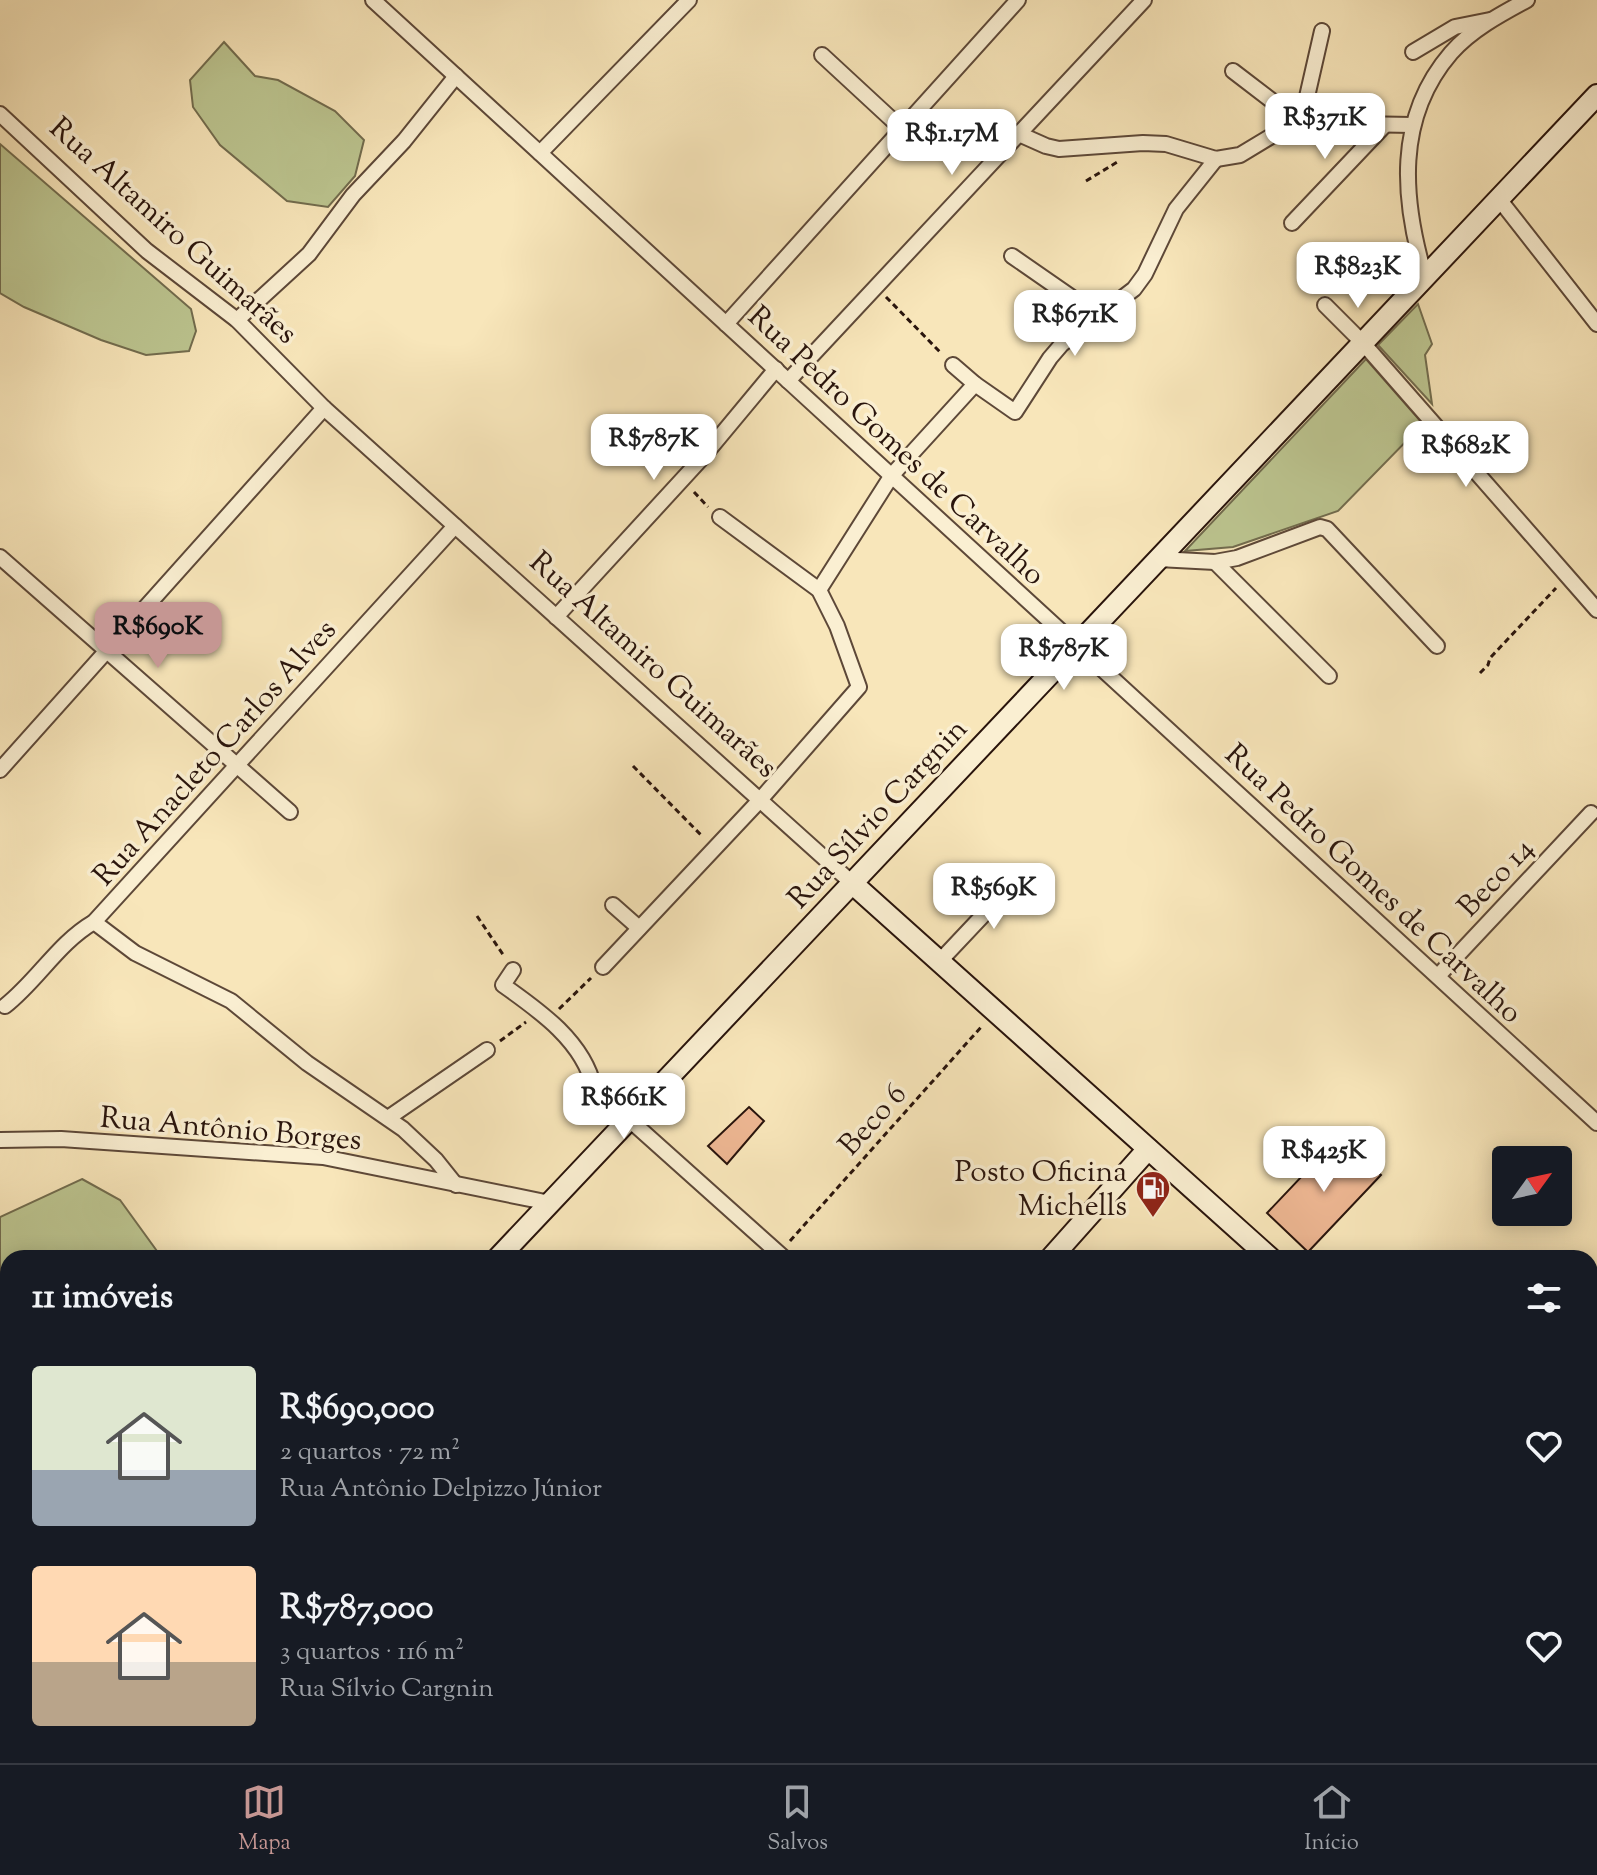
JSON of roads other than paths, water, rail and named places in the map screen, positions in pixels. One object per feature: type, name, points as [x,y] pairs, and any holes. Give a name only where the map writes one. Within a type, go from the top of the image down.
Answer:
[{"type":"main road","name":"Rua Sílvio Cargnin","points":[[506,1250],[1597,95]]},
{"type":"main road","name":"Rua Altamiro Guimarães","points":[[852,883],[1261,1250]]},
{"type":"main road","points":[[1058,1250],[1148,1149]]},
{"type":"street","name":"Rua Pedro Gomes de Carvalho","points":[[373,0],[1597,1123]]},
{"type":"street","points":[[540,153],[689,0]]},
{"type":"street","points":[[726,324],[1018,0]]},
{"type":"street","points":[[788,381],[1144,0]]},
{"type":"street","points":[[1425,277],[1410,214],[1408,155],[1412,125],[1423,95],[1452,51],[1517,2]]},
{"type":"street","points":[[1413,52],[1455,27],[1494,19]]},
{"type":"street","points":[[1301,123],[1322,31]]},
{"type":"street","points":[[822,55],[902,129]]},
{"type":"street","points":[[1233,71],[1301,123]]},
{"type":"street","points":[[237,320],[309,254],[353,195],[404,141],[456,76]]},
{"type":"street","name":"Rua Altamiro Guimarães","points":[[0,114],[147,251],[237,320],[324,408],[852,883]]},
{"type":"street","points":[[1019,134],[1059,149],[1166,144],[1216,159],[1240,155],[1283,129],[1301,123],[1412,125]]},
{"type":"street","points":[[1292,223],[1385,125]]},
{"type":"street","points":[[953,365],[1015,412],[1050,358],[1075,332],[1134,289],[1150,266],[1176,209],[1216,159]]},
{"type":"street","points":[[1499,199],[1597,324]]},
{"type":"street","points":[[1012,256],[1097,315]]},
{"type":"street","points":[[1325,305],[1363,343],[1597,610]]},
{"type":"street","points":[[556,617],[683,479],[776,369]]},
{"type":"street","points":[[819,590],[892,475],[975,384]]},
{"type":"street","points":[[0,770],[324,408]]},
{"type":"street","points":[[603,967],[760,800],[859,687],[837,626],[819,590],[720,517]]},
{"type":"street","name":"Rua Anacleto Carlos Alves","points":[[5,1006],[31,983],[68,939],[94,922],[455,526]]},
{"type":"street","points":[[1158,559],[1215,562],[1245,555],[1313,527],[1327,529],[1437,646]]},
{"type":"street","points":[[0,557],[290,812]]},
{"type":"street","points":[[1215,562],[1329,676]]},
{"type":"street","name":"Beco 14","points":[[1438,976],[1591,813]]},
{"type":"street","points":[[939,962],[1021,875]]},
{"type":"street","points":[[613,905],[639,928]]},
{"type":"street","points":[[94,922],[135,953],[231,1001],[307,1063],[417,1141],[456,1185]]},
{"type":"street","points":[[513,970],[503,985],[543,1014],[580,1055],[590,1071],[594,1088],[775,1250]]},
{"type":"street","points":[[388,1118],[487,1050]]},
{"type":"street","name":"Rua Antônio Borges","points":[[0,1140],[61,1139],[323,1157],[550,1203]]},
{"type":"place","name":"Posto Oficina Michells","points":[[1153,1219]]}]
